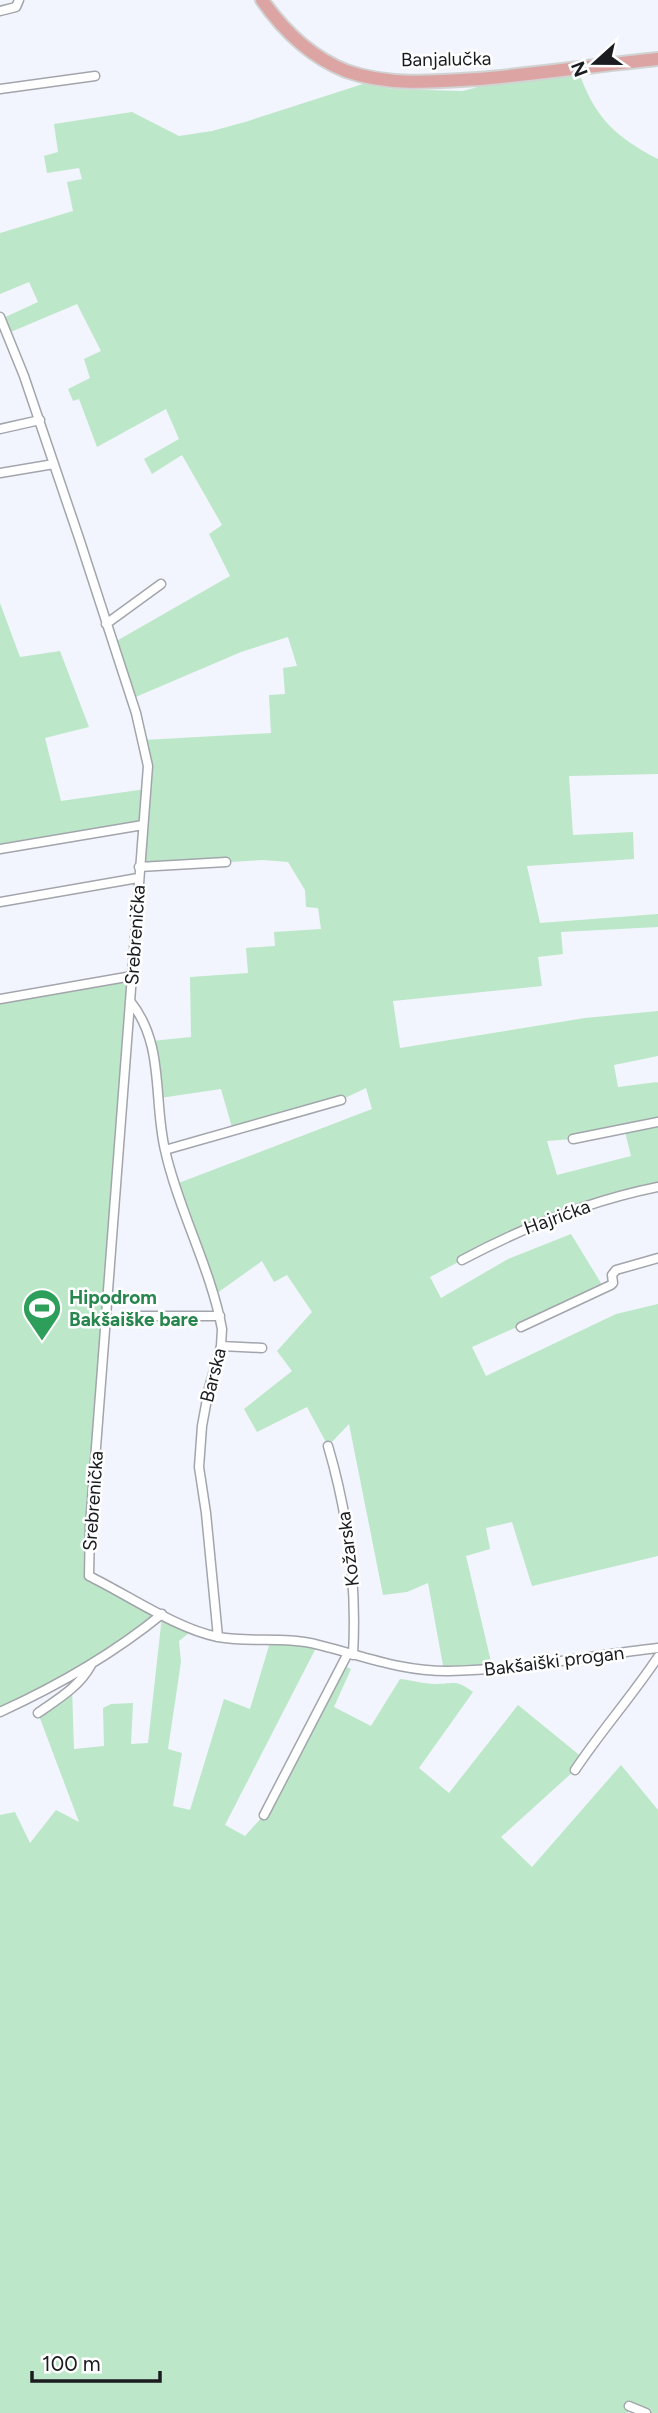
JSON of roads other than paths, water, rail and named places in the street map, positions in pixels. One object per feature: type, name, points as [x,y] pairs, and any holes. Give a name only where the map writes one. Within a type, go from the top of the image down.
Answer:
[{"type":"main road","name":"Banjalučka","points":[[262,0],[301,45],[346,71],[380,78],[444,81],[519,76],[658,59]]},
{"type":"street","points":[[0,11],[16,7],[19,0]]},
{"type":"street","points":[[0,89],[95,76]]},
{"type":"street","name":"Srebrenička","points":[[0,317],[40,420],[144,740],[148,766],[90,1526],[89,1576]]},
{"type":"street","points":[[0,429],[40,420]]},
{"type":"street","points":[[0,473],[54,464]]},
{"type":"street","points":[[106,624],[161,584]]},
{"type":"street","points":[[0,849],[143,825]]},
{"type":"street","points":[[139,867],[226,862]]},
{"type":"street","points":[[0,902],[138,878]]},
{"type":"street","points":[[0,999],[132,976]]},
{"type":"street","name":"Barska","points":[[130,1001],[142,1015],[152,1041],[164,1150],[220,1316],[221,1346],[209,1388],[199,1446],[199,1468],[218,1637]]},
{"type":"street","points":[[164,1150],[341,1100]]},
{"type":"street","points":[[573,1139],[658,1122]]},
{"type":"street","name":"Hajrićka","points":[[461,1260],[515,1232],[617,1196],[658,1187]]},
{"type":"street","points":[[521,1327],[611,1285],[612,1275],[616,1270],[658,1258]]},
{"type":"street","points":[[141,1316],[220,1316]]},
{"type":"street","points":[[221,1346],[262,1348]]},
{"type":"street","name":"Kožarska","points":[[328,1446],[346,1521],[355,1612],[350,1654]]},
{"type":"street","name":"Bakšaiški progan","points":[[89,1576],[162,1614],[218,1637],[289,1639],[393,1667],[444,1671],[528,1667],[658,1648]]},
{"type":"street","points":[[0,1712],[35,1696],[121,1646],[162,1614]]},
{"type":"street","points":[[264,1815],[350,1654]]},
{"type":"street","points":[[575,1770],[658,1657]]},
{"type":"street","points":[[38,1713],[85,1676],[93,1662]]},
{"type":"street","points":[[629,2406],[646,2413]]},
{"type":"place","name":"Hipodrom Bakšaiške bare","points":[[42,1342]]}]
